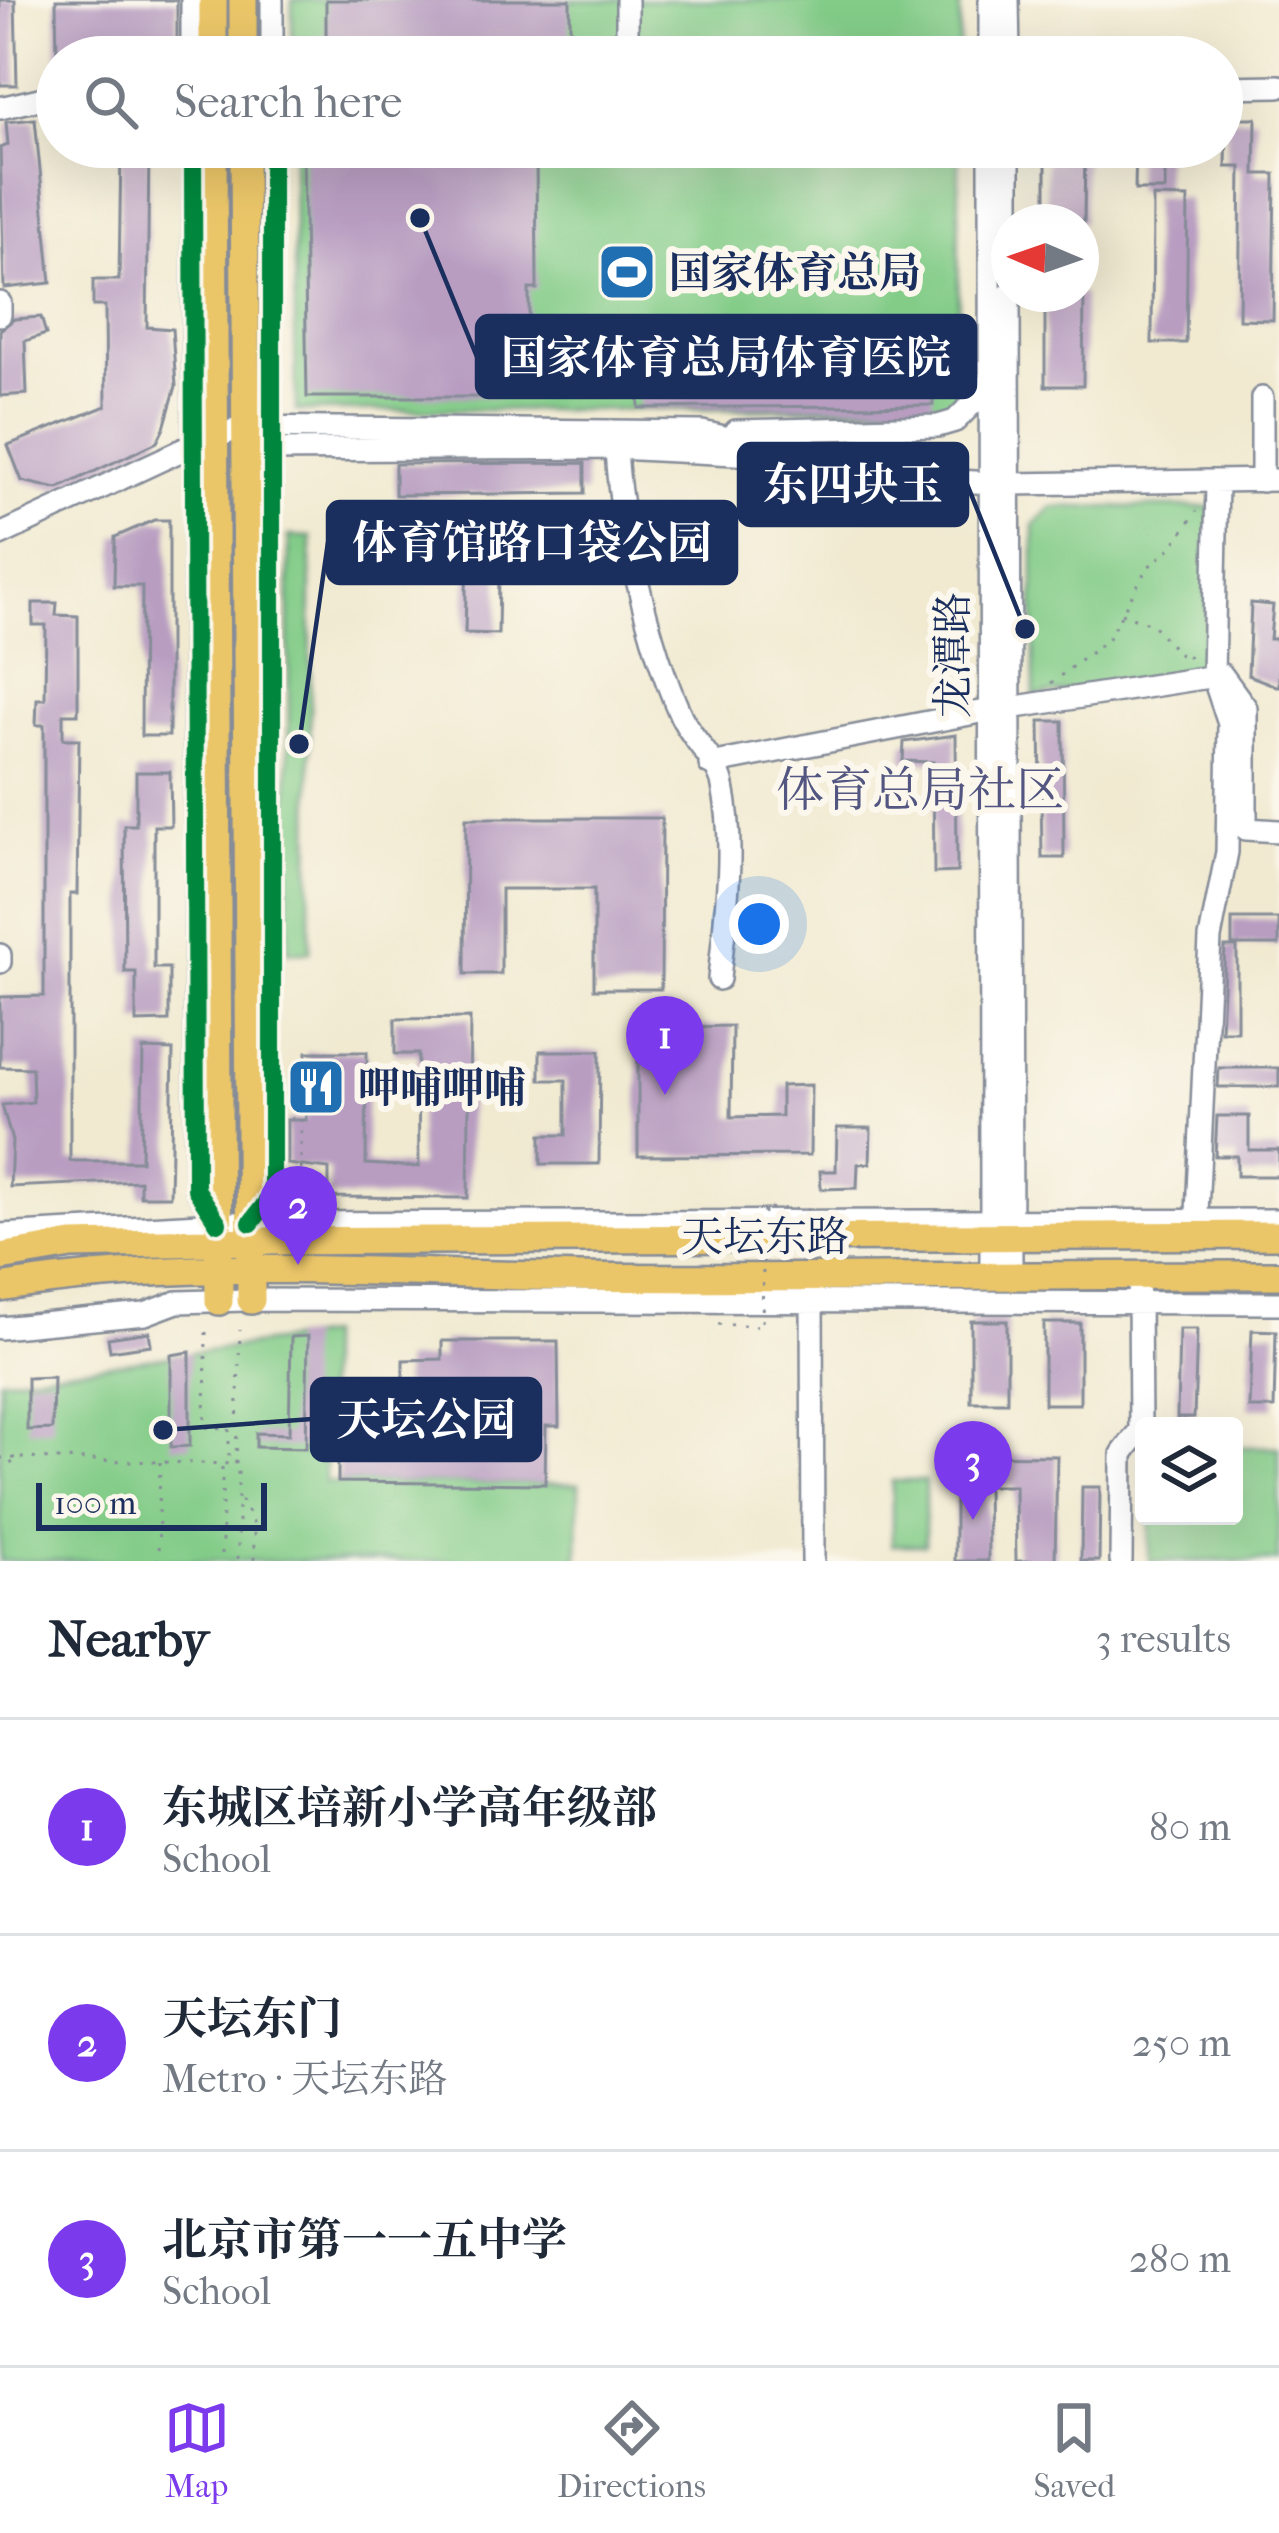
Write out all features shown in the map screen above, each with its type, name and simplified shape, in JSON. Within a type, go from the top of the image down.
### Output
[{"type":"main road","points":[[213,0],[213,36]]},
{"type":"main road","points":[[243,0],[243,36]]},
{"type":"main road","points":[[212,168],[205,440],[218,1287]]},
{"type":"main road","points":[[244,168],[250,1286]]},
{"type":"main road","name":"天坛东路","points":[[0,1257],[72,1245],[251,1232],[1196,1228],[1279,1235]]},
{"type":"main road","name":"天坛东路","points":[[0,1288],[74,1276],[218,1287],[812,1290],[1001,1277],[1139,1288],[1279,1275]]},
{"type":"street","points":[[192,0],[192,36]]},
{"type":"street","points":[[272,0],[272,36]]},
{"type":"street","points":[[627,0],[628,36]]},
{"type":"street","points":[[989,0],[990,36]]},
{"type":"street","points":[[1008,0],[1009,36]]},
{"type":"street","points":[[1243,87],[1279,86]]},
{"type":"street","points":[[0,108],[36,100]]},
{"type":"street","points":[[194,168],[205,440]]},
{"type":"street","points":[[251,1232],[272,1195],[272,168]]},
{"type":"street","name":"龙潭路","points":[[990,168],[990,386],[1000,484]]},
{"type":"street","points":[[1009,168],[1009,204]]},
{"type":"street","points":[[0,303],[0,315]]},
{"type":"street","name":"龙潭路","points":[[1001,1277],[1000,484],[1009,312]]},
{"type":"street","points":[[244,438],[273,451],[938,426],[955,421],[990,386]]},
{"type":"street","points":[[702,432],[904,478],[1000,484],[1270,480],[1262,398]]},
{"type":"street","points":[[1,529],[205,440],[244,438],[273,426],[616,440],[833,463]]},
{"type":"street","points":[[616,440],[659,660],[682,718],[723,781],[729,877],[719,980]]},
{"type":"street","points":[[1217,483],[1213,668],[1229,724],[1227,852],[1210,938],[1196,1228],[1279,1220]]},
{"type":"street","points":[[710,764],[1213,668],[1246,708],[1246,829],[1279,831]]},
{"type":"street","name":"天坛东路","points":[[0,1235],[218,1233]]},
{"type":"street","name":"天坛东路","points":[[0,1328],[218,1287]]},
{"type":"street","points":[[1121,1561],[1122,1454],[1140,1430],[1139,1288]]},
{"type":"street","points":[[813,1561],[812,1290],[1139,1288],[1279,1303]]},
{"type":"path","points":[[1040,704],[1042,689],[1108,640],[1119,612],[1147,568],[1171,548],[1203,504]]},
{"type":"path","points":[[1119,612],[1153,625],[1183,659],[1193,653],[1213,668]]},
{"type":"path","points":[[292,1120],[292,1112],[302,1112],[301,1178],[292,1212]]},
{"type":"path","points":[[718,1324],[762,1326],[764,1208],[818,1210]]},
{"type":"path","points":[[238,1561],[234,1465],[239,1453],[240,1330]]},
{"type":"path","points":[[206,1332],[205,1427],[229,1428],[229,1459],[234,1465]]},
{"type":"path","points":[[0,1470],[20,1458]]},
{"type":"path","points":[[0,1459],[234,1465]]},
{"type":"path","points":[[158,1561],[160,1460]]},
{"type":"path","points":[[222,1464],[222,1561]]},
{"type":"path","points":[[238,1495],[254,1525],[254,1561]]},
{"type":"green space","points":[[292,0],[960,0],[959,36],[292,36]]},
{"type":"green space","name":"国家体育总局","points":[[293,168],[959,168],[958,397],[939,408],[296,411]]},
{"type":"green space","points":[[1052,507],[1212,507],[1203,671],[1034,696],[1034,525]]},
{"type":"green space","points":[[289,536],[311,537],[310,952],[288,952]]},
{"type":"green space","points":[[326,1335],[325,1482],[579,1484],[578,1561],[0,1561],[0,1379]]},
{"type":"green space","points":[[1243,1447],[1279,1447],[1279,1561],[1149,1561],[1150,1525],[1243,1525]]},
{"type":"green space","points":[[892,1481],[925,1481],[925,1545],[892,1545]]},
{"type":"building","points":[[0,0],[15,0],[17,85],[0,85]]},
{"type":"building","points":[[56,0],[177,0],[177,36],[57,36]]},
{"type":"building","points":[[326,0],[570,0],[570,36],[326,36]]},
{"type":"building","points":[[1243,118],[1256,118],[1255,174],[1275,174],[1273,320],[1239,319]]},
{"type":"building","points":[[35,119],[36,168],[40,168],[51,283],[4,288],[0,148],[8,145],[6,122]]},
{"type":"building","points":[[121,168],[149,168],[147,327],[172,329],[176,386],[164,428],[157,442],[57,489],[22,481],[8,445],[106,406],[105,306],[93,306],[93,280],[119,280]]},
{"type":"building","points":[[303,168],[536,168],[537,289],[529,289],[529,397],[307,397]]},
{"type":"building","points":[[1046,168],[1085,168],[1084,204],[1046,204]]},
{"type":"building","points":[[1136,168],[1165,168],[1165,190],[1135,190]]},
{"type":"building","points":[[1153,197],[1188,198],[1186,343],[1152,343]]},
{"type":"building","points":[[1045,312],[1084,312],[1083,386],[1045,386]]},
{"type":"building","points":[[41,317],[46,334],[25,341],[27,394],[0,396],[0,330],[14,319]]},
{"type":"building","points":[[933,372],[933,405],[639,408],[638,375]]},
{"type":"building","points":[[585,463],[585,493],[395,495],[395,464]]},
{"type":"building","points":[[468,517],[500,517],[498,634],[465,633]]},
{"type":"building","points":[[154,520],[169,520],[169,736],[141,736],[142,586],[114,586],[115,537]]},
{"type":"building","points":[[33,603],[57,603],[56,615],[78,616],[78,714],[63,714],[63,739],[79,739],[77,894],[70,894],[70,1161],[141,1161],[143,1049],[173,1050],[170,1196],[140,1196],[140,1181],[10,1187],[12,1141],[2,1105],[33,1102],[32,1068],[0,1067],[0,997],[44,996],[44,725],[36,725],[37,699],[45,699],[46,625],[33,625]]},
{"type":"building","points":[[1251,603],[1273,605],[1270,639],[1279,639],[1279,687],[1248,675]]},
{"type":"building","points":[[1040,721],[1063,721],[1064,858],[1042,858]]},
{"type":"building","points":[[956,735],[957,872],[934,873],[933,762],[903,761],[904,742]]},
{"type":"building","points":[[136,772],[170,772],[171,826],[154,826],[154,968],[169,968],[169,1021],[136,1022],[136,972],[125,972],[124,825],[136,825]]},
{"type":"building","points":[[466,818],[662,818],[661,989],[594,989],[594,889],[501,889],[501,974],[465,974]]},
{"type":"building","points":[[1232,919],[1279,919],[1279,945],[1232,945]]},
{"type":"building","points":[[1225,947],[1237,947],[1237,1031],[1221,1031]]},
{"type":"building","points":[[470,1018],[468,1198],[329,1197],[329,1169],[287,1164],[287,1120],[306,1120],[307,1052],[367,1052],[366,1164],[419,1167],[418,1054],[395,1054],[395,1019]]},
{"type":"building","points":[[732,1026],[731,1117],[781,1116],[781,1086],[811,1085],[810,1155],[638,1156],[638,1028]]},
{"type":"building","points":[[540,1051],[600,1051],[599,1164],[541,1164],[541,1135],[566,1135],[566,1080],[540,1080]]},
{"type":"building","points":[[1219,1068],[1279,1068],[1279,1087],[1218,1087]]},
{"type":"building","points":[[1217,1116],[1249,1116],[1249,1150],[1279,1150],[1279,1176],[1237,1176],[1237,1156],[1215,1156]]},
{"type":"building","points":[[837,1128],[871,1128],[870,1163],[858,1164],[857,1188],[821,1189],[820,1171],[836,1171]]},
{"type":"building","points":[[971,1321],[1007,1321],[1007,1402],[971,1402]]},
{"type":"building","points":[[1044,1323],[1080,1323],[1080,1404],[1044,1404]]},
{"type":"building","points":[[1179,1329],[1197,1329],[1194,1417],[1177,1417]]},
{"type":"building","points":[[1252,1330],[1276,1331],[1274,1408],[1249,1408]]},
{"type":"building","points":[[149,1332],[151,1345],[110,1351],[108,1338]]},
{"type":"building","points":[[308,1336],[306,1448],[256,1447],[256,1433],[289,1434],[291,1337]]},
{"type":"building","points":[[442,1341],[558,1341],[559,1426],[546,1426],[545,1484],[338,1482],[338,1444],[403,1445],[403,1360],[442,1359]]},
{"type":"building","points":[[190,1352],[190,1446],[171,1447],[171,1355]]},
{"type":"building","points":[[53,1377],[52,1429],[27,1430],[27,1378]]},
{"type":"building","points":[[955,1455],[1057,1456],[1055,1561],[1016,1561],[1015,1486],[987,1486],[988,1561],[955,1561]]},
{"type":"building","points":[[1082,1487],[1100,1487],[1099,1561],[1081,1561]]},
{"type":"cycle path","points":[[193,168],[196,1189],[218,1223]]},
{"type":"cycle path","points":[[251,1223],[272,1195],[272,168]]},
{"type":"place","name":"国家体育总局体育医院","points":[[420,218]]},
{"type":"place","name":"国家体育总局","points":[[627,272]]},
{"type":"place","name":"东四块玉","points":[[1025,629]]},
{"type":"place","name":"体育馆路口袋公园","points":[[299,744]]},
{"type":"place","name":"呷哺呷哺","points":[[316,1087]]},
{"type":"place","name":"东城区培新小学高年级部","points":[[665,1095]]},
{"type":"place","name":"天坛东门","points":[[298,1265]]},
{"type":"place","name":"天坛公园","points":[[163,1430]]},
{"type":"place","name":"北京市第一一五中学","points":[[973,1520]]},
{"type":"district","name":"体育总局社区","points":[[920,789]]}]
